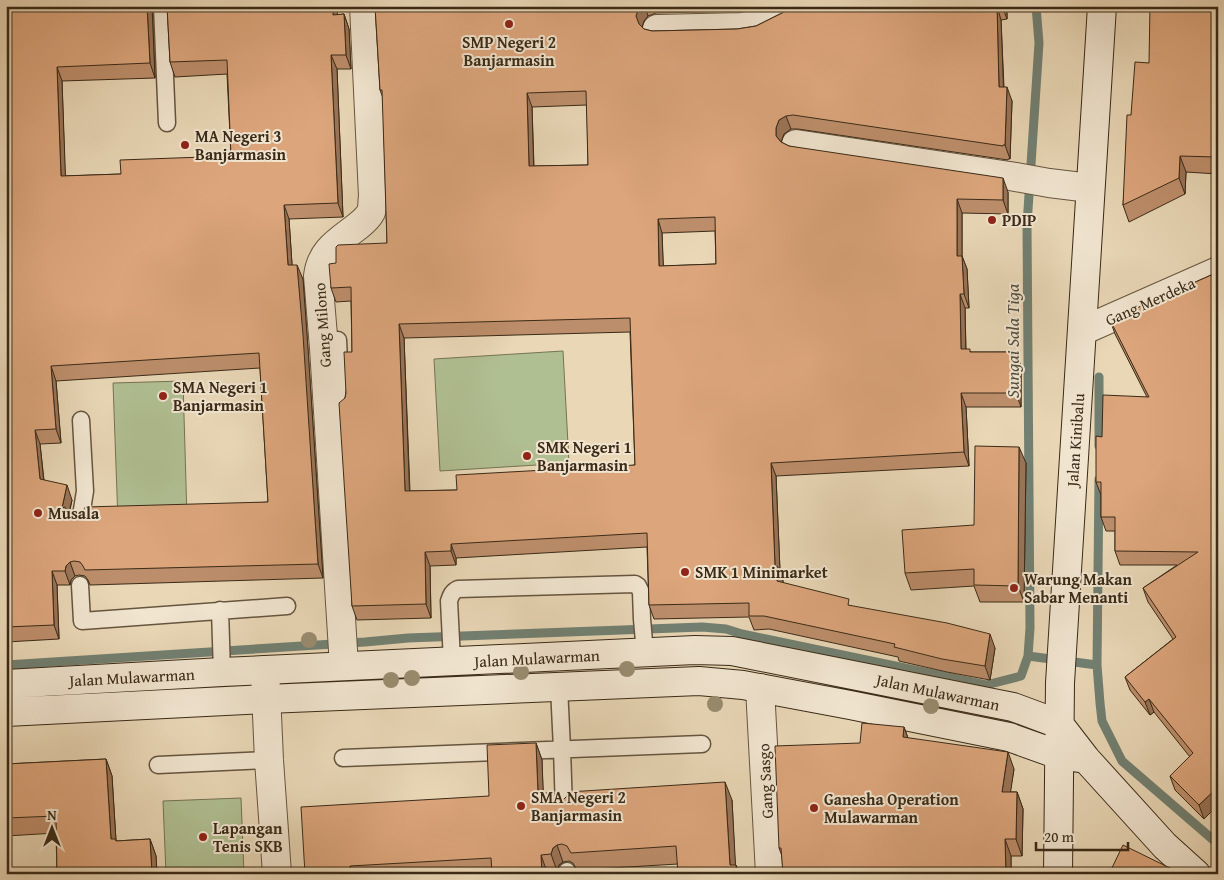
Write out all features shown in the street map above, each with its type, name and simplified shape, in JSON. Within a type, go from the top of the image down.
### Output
[{"type":"street","points":[[11,10],[98,6]]},
{"type":"street","name":"Gang Milono","points":[[344,666],[318,276],[319,268],[328,250],[368,217],[372,208],[364,6]]},
{"type":"street","points":[[657,29],[752,26],[794,6]]},
{"type":"street","name":"Jalan Kinibalu","points":[[1058,874],[1060,675],[1102,6]]},
{"type":"street","points":[[796,144],[1090,188]]},
{"type":"street","name":"Gang Merdeka","points":[[1082,331],[1218,271]]},
{"type":"street","name":"Jalan Mulawarman","points":[[6,684],[344,666],[451,653],[644,645],[732,651],[762,656],[1013,707],[1059,724]]},
{"type":"street","points":[[699,650],[699,681]]},
{"type":"street","points":[[265,670],[277,874]]},
{"type":"street","name":"Jalan Mulawarman","points":[[6,712],[699,681],[760,688],[1009,737],[1059,755],[1086,759]]},
{"type":"street","name":"Gang Sasgo","points":[[760,688],[770,874]]},
{"type":"street","points":[[1059,724],[1086,759],[1165,846],[1196,874]]},
{"type":"lane","points":[[162,6],[167,123]]},
{"type":"lane","points":[[323,340],[338,340],[344,481]]},
{"type":"lane","points":[[80,522],[85,491],[81,420]]},
{"type":"lane","points":[[451,653],[449,601],[450,596],[458,589],[635,584],[641,592],[644,645]]},
{"type":"lane","points":[[80,585],[82,620],[287,606]]},
{"type":"lane","points":[[220,610],[222,672]]},
{"type":"lane","points":[[559,687],[564,809]]},
{"type":"lane","points":[[343,758],[702,744]]},
{"type":"lane","points":[[158,766],[269,760]]},
{"type":"green space","points":[[563,351],[569,463],[440,471],[434,359]]},
{"type":"green space","points":[[183,381],[187,518],[118,521],[113,383]]},
{"type":"green space","name":"Lapangan Tenis SKB","points":[[241,798],[244,874],[166,874],[163,801]]},
{"type":"building","points":[[147,6],[150,63],[57,67],[61,176],[121,174],[120,160],[231,156],[227,60],[170,62],[167,6],[333,6],[333,15],[344,14],[346,55],[331,55],[338,203],[284,205],[288,265],[297,265],[318,564],[85,570],[80,562],[74,561],[66,566],[65,571],[52,571],[54,625],[6,627],[6,78],[11,78],[9,11]],"holes":[[[259,353],[268,502],[85,507],[82,514],[78,517],[74,518],[68,515],[65,507],[62,508],[67,485],[40,479],[35,430],[56,429],[51,366]]]},
{"type":"building","points":[[375,6],[640,6],[636,16],[639,24],[644,29],[652,31],[737,29],[756,26],[796,6],[997,6],[999,87],[1007,87],[1005,145],[793,115],[779,120],[776,128],[776,136],[781,142],[789,146],[1003,178],[1003,200],[957,199],[957,256],[962,256],[964,294],[960,294],[961,349],[970,349],[970,352],[1016,352],[1016,393],[961,393],[964,452],[771,463],[775,566],[778,567],[777,581],[849,599],[848,605],[947,623],[990,634],[985,666],[942,659],[894,647],[895,644],[764,616],[749,616],[749,603],[649,605],[647,533],[451,544],[451,551],[425,552],[426,604],[352,606],[339,403],[345,398],[346,393],[344,352],[352,352],[351,287],[331,288],[329,264],[336,263],[336,247],[338,245],[387,243],[382,90],[380,90]],"holes":[[[586,91],[588,165],[529,166],[527,93]],[[715,217],[716,264],[659,266],[658,219]],[[630,318],[635,465],[456,475],[457,490],[405,491],[399,324]]]},
{"type":"building","points":[[1150,6],[1218,6],[1218,114],[1215,157],[1180,156],[1179,178],[1123,205],[1127,115],[1131,115],[1135,62],[1149,63]]},
{"type":"building","points":[[1218,272],[1218,787],[1199,805],[1170,776],[1193,753],[1149,699],[1145,702],[1125,677],[1176,637],[1143,588],[1198,552],[1115,551],[1115,517],[1101,517],[1101,482],[1096,482],[1096,436],[1102,437],[1103,395],[1149,397],[1110,320]]},
{"type":"building","points":[[975,446],[1019,447],[1018,586],[974,585],[974,569],[905,573],[902,530],[974,525]]},
{"type":"building","points":[[862,723],[904,727],[903,737],[1008,752],[1002,792],[1017,792],[1016,839],[1005,839],[1006,874],[783,874],[781,848],[779,848],[775,746],[860,743]]},
{"type":"building","points":[[536,743],[538,793],[548,793],[553,800],[558,802],[567,796],[568,792],[725,782],[730,865],[736,865],[737,874],[678,874],[676,846],[571,853],[567,846],[562,844],[553,848],[551,854],[541,855],[542,874],[492,874],[491,858],[350,866],[350,874],[305,874],[301,807],[489,796],[487,745]]},
{"type":"building","points":[[106,759],[111,839],[116,841],[150,839],[152,874],[57,874],[56,816],[6,818],[6,764]]},
{"type":"building","points":[[1123,845],[1176,871],[1175,874],[1109,874]]},
{"type":"waterway","name":"Sungai Sala Tiga","points":[[6,665],[408,638],[702,627],[726,629],[742,634],[986,685],[1021,676],[1028,656],[1030,628],[1027,225],[1039,43],[1036,6]]},
{"type":"waterway","points":[[1099,377],[1099,446]]},
{"type":"waterway","points":[[1099,479],[1097,665],[1102,721],[1122,761],[1218,844]]},
{"type":"waterway","points":[[1028,656],[1097,665]]},
{"type":"place","name":"SMP Negeri 2 Banjarmasin","points":[[509,24]]},
{"type":"place","name":"MA Negeri 3 Banjarmasin","points":[[185,145]]},
{"type":"place","name":"PDIP","points":[[992,220]]},
{"type":"place","name":"SMA Negeri 1 Banjarmasin","points":[[163,396]]},
{"type":"place","name":"SMK Negeri 1 Banjarmasin","points":[[527,456]]},
{"type":"place","name":"Musala","points":[[38,513]]},
{"type":"place","name":"SMK 1 Minimarket","points":[[685,572]]},
{"type":"place","name":"Warung Makan Sabar Menanti","points":[[1014,588]]},
{"type":"place","name":"SMA Negeri 2 Banjarmasin","points":[[521,806]]},
{"type":"place","name":"Ganesha Operation Mulawarman","points":[[814,808]]},
{"type":"place","name":"Lapangan Tenis SKB","points":[[203,837]]}]
